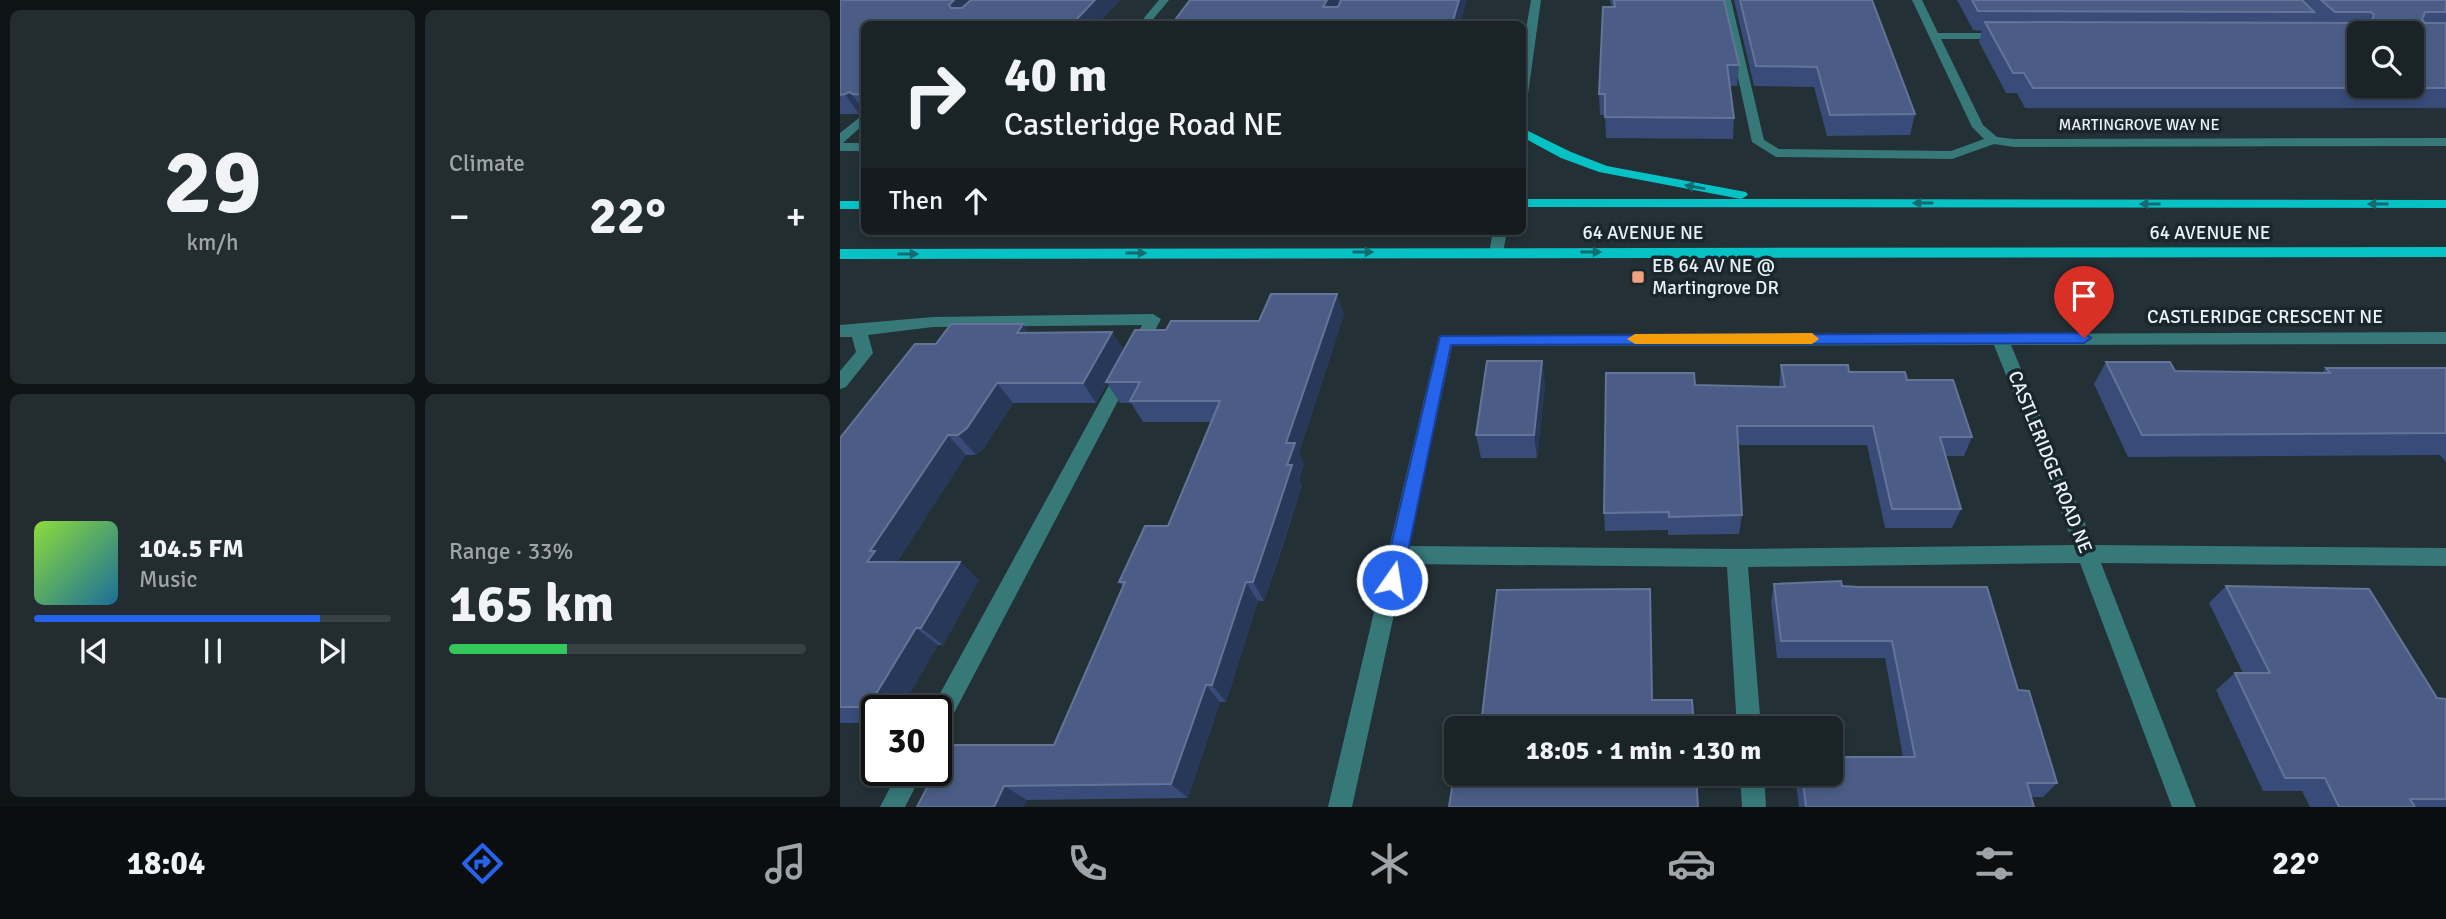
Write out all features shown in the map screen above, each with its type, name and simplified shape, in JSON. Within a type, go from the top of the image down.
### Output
[{"type":"main road","points":[[1526,134],[1566,155],[1604,169],[1786,203]]},
{"type":"main road","name":"64 AVENUE NE","points":[[1526,203],[2446,204]]},
{"type":"main road","points":[[840,205],[861,205]]},
{"type":"main road","name":"64 AVENUE NE","points":[[840,254],[2446,251]]},
{"type":"street","points":[[1146,21],[1164,0]]},
{"type":"street","points":[[1526,67],[1536,0]]},
{"type":"street","points":[[1726,0],[1758,142],[1776,153],[1952,155],[1993,140],[1978,127],[1917,0]]},
{"type":"street","points":[[1933,36],[2016,36]]},
{"type":"street","points":[[840,140],[861,121]]},
{"type":"street","name":"MARTINGROVE WAY NE","points":[[1993,140],[2014,143],[2446,142]]},
{"type":"street","points":[[840,147],[861,147]]},
{"type":"street","points":[[1496,253],[1499,235]]},
{"type":"street","points":[[840,383],[865,353],[849,331],[933,322],[1153,319],[952,695]]},
{"type":"street","points":[[1340,807],[1445,340],[2000,338]]},
{"type":"street","name":"CASTLERIDGE CRESCENT NE","points":[[2000,338],[2446,338]]},
{"type":"street","name":"CASTLERIDGE ROAD NE","points":[[2000,338],[2087,554],[2184,807]]},
{"type":"street","points":[[1398,555],[1737,558],[2087,554],[2446,557]]},
{"type":"street","points":[[1737,558],[1748,716]]},
{"type":"street","points":[[892,807],[903,786]]},
{"type":"street","points":[[1753,786],[1754,807]]},
{"type":"building","points":[[840,0],[954,0],[949,5],[951,8],[962,8],[971,0],[1095,0],[1075,21],[861,21],[861,95],[850,92],[840,95]]},
{"type":"building","points":[[1190,0],[1327,0],[1323,7],[1338,7],[1341,0],[1459,0],[1453,21],[1174,21]]},
{"type":"building","points":[[1614,0],[1724,0],[1739,65],[1727,65],[1734,118],[1605,117],[1605,94],[1599,94],[1603,7],[1615,7]]},
{"type":"building","points":[[1740,0],[1872,0],[1915,114],[1830,115],[1817,67],[1756,66]]},
{"type":"building","points":[[1972,0],[2302,0],[2314,12],[1978,11]]},
{"type":"building","points":[[2321,0],[2446,0],[2446,12],[2425,12],[2423,21],[2372,21],[2374,15],[2371,12],[2335,12]]},
{"type":"building","points":[[1985,22],[2347,23],[2347,88],[2033,88],[2024,73],[2013,73]]},
{"type":"building","points":[[2424,22],[2446,23],[2446,88],[2424,88]]},
{"type":"building","points":[[1271,294],[1337,294],[1286,443],[1295,443],[1287,465],[1292,465],[1272,526],[1253,582],[1246,582],[1212,685],[1206,685],[1171,784],[1004,786],[994,807],[917,807],[928,786],[952,786],[952,745],[1054,745],[1125,582],[1119,582],[1145,526],[1168,526],[1220,401],[1130,401],[1140,382],[1106,382],[1135,330],[1166,330],[1171,321],[1259,321]]},
{"type":"building","points":[[951,324],[1023,324],[1017,333],[1112,332],[1083,383],[997,383],[967,428],[958,435],[948,435],[870,551],[875,551],[867,562],[960,562],[921,628],[916,628],[875,695],[861,695],[861,707],[840,707],[840,438],[915,344],[936,344]]},
{"type":"building","points":[[1487,361],[1542,361],[1534,435],[1476,435]]},
{"type":"building","points":[[2106,362],[2170,362],[2175,371],[2330,373],[2326,368],[2446,368],[2446,433],[2142,435]]},
{"type":"building","points":[[1781,365],[1848,365],[1849,372],[1905,372],[1907,380],[1953,380],[1972,437],[1940,437],[1961,509],[1892,509],[1873,426],[1737,426],[1742,515],[1669,517],[1669,512],[1604,513],[1606,373],[1694,373],[1695,385],[1785,387]]},
{"type":"building","points":[[1841,581],[1842,586],[1859,587],[1987,587],[2018,690],[2029,691],[2057,783],[2027,783],[2034,807],[1806,807],[1803,786],[1843,786],[1843,757],[1915,757],[1892,641],[1781,641],[1774,584]]},
{"type":"building","points":[[2226,586],[2369,589],[2437,698],[2446,699],[2446,799],[2410,799],[2415,807],[2339,807],[2325,778],[2285,778],[2235,673],[2270,673]]},
{"type":"building","points":[[1650,589],[1652,700],[1692,700],[1693,716],[1482,716],[1497,590]]},
{"type":"building","points":[[1452,786],[1697,786],[1698,807],[1449,807]]},
{"type":"slow traffic","points":[[1635,339],[1812,339]]},
{"type":"place","name":"EB 64 AV NE @ Martingrove DR","points":[[1638,277]]},
{"type":"route","points":[[1392,580],[1445,340],[2084,338]]}]
